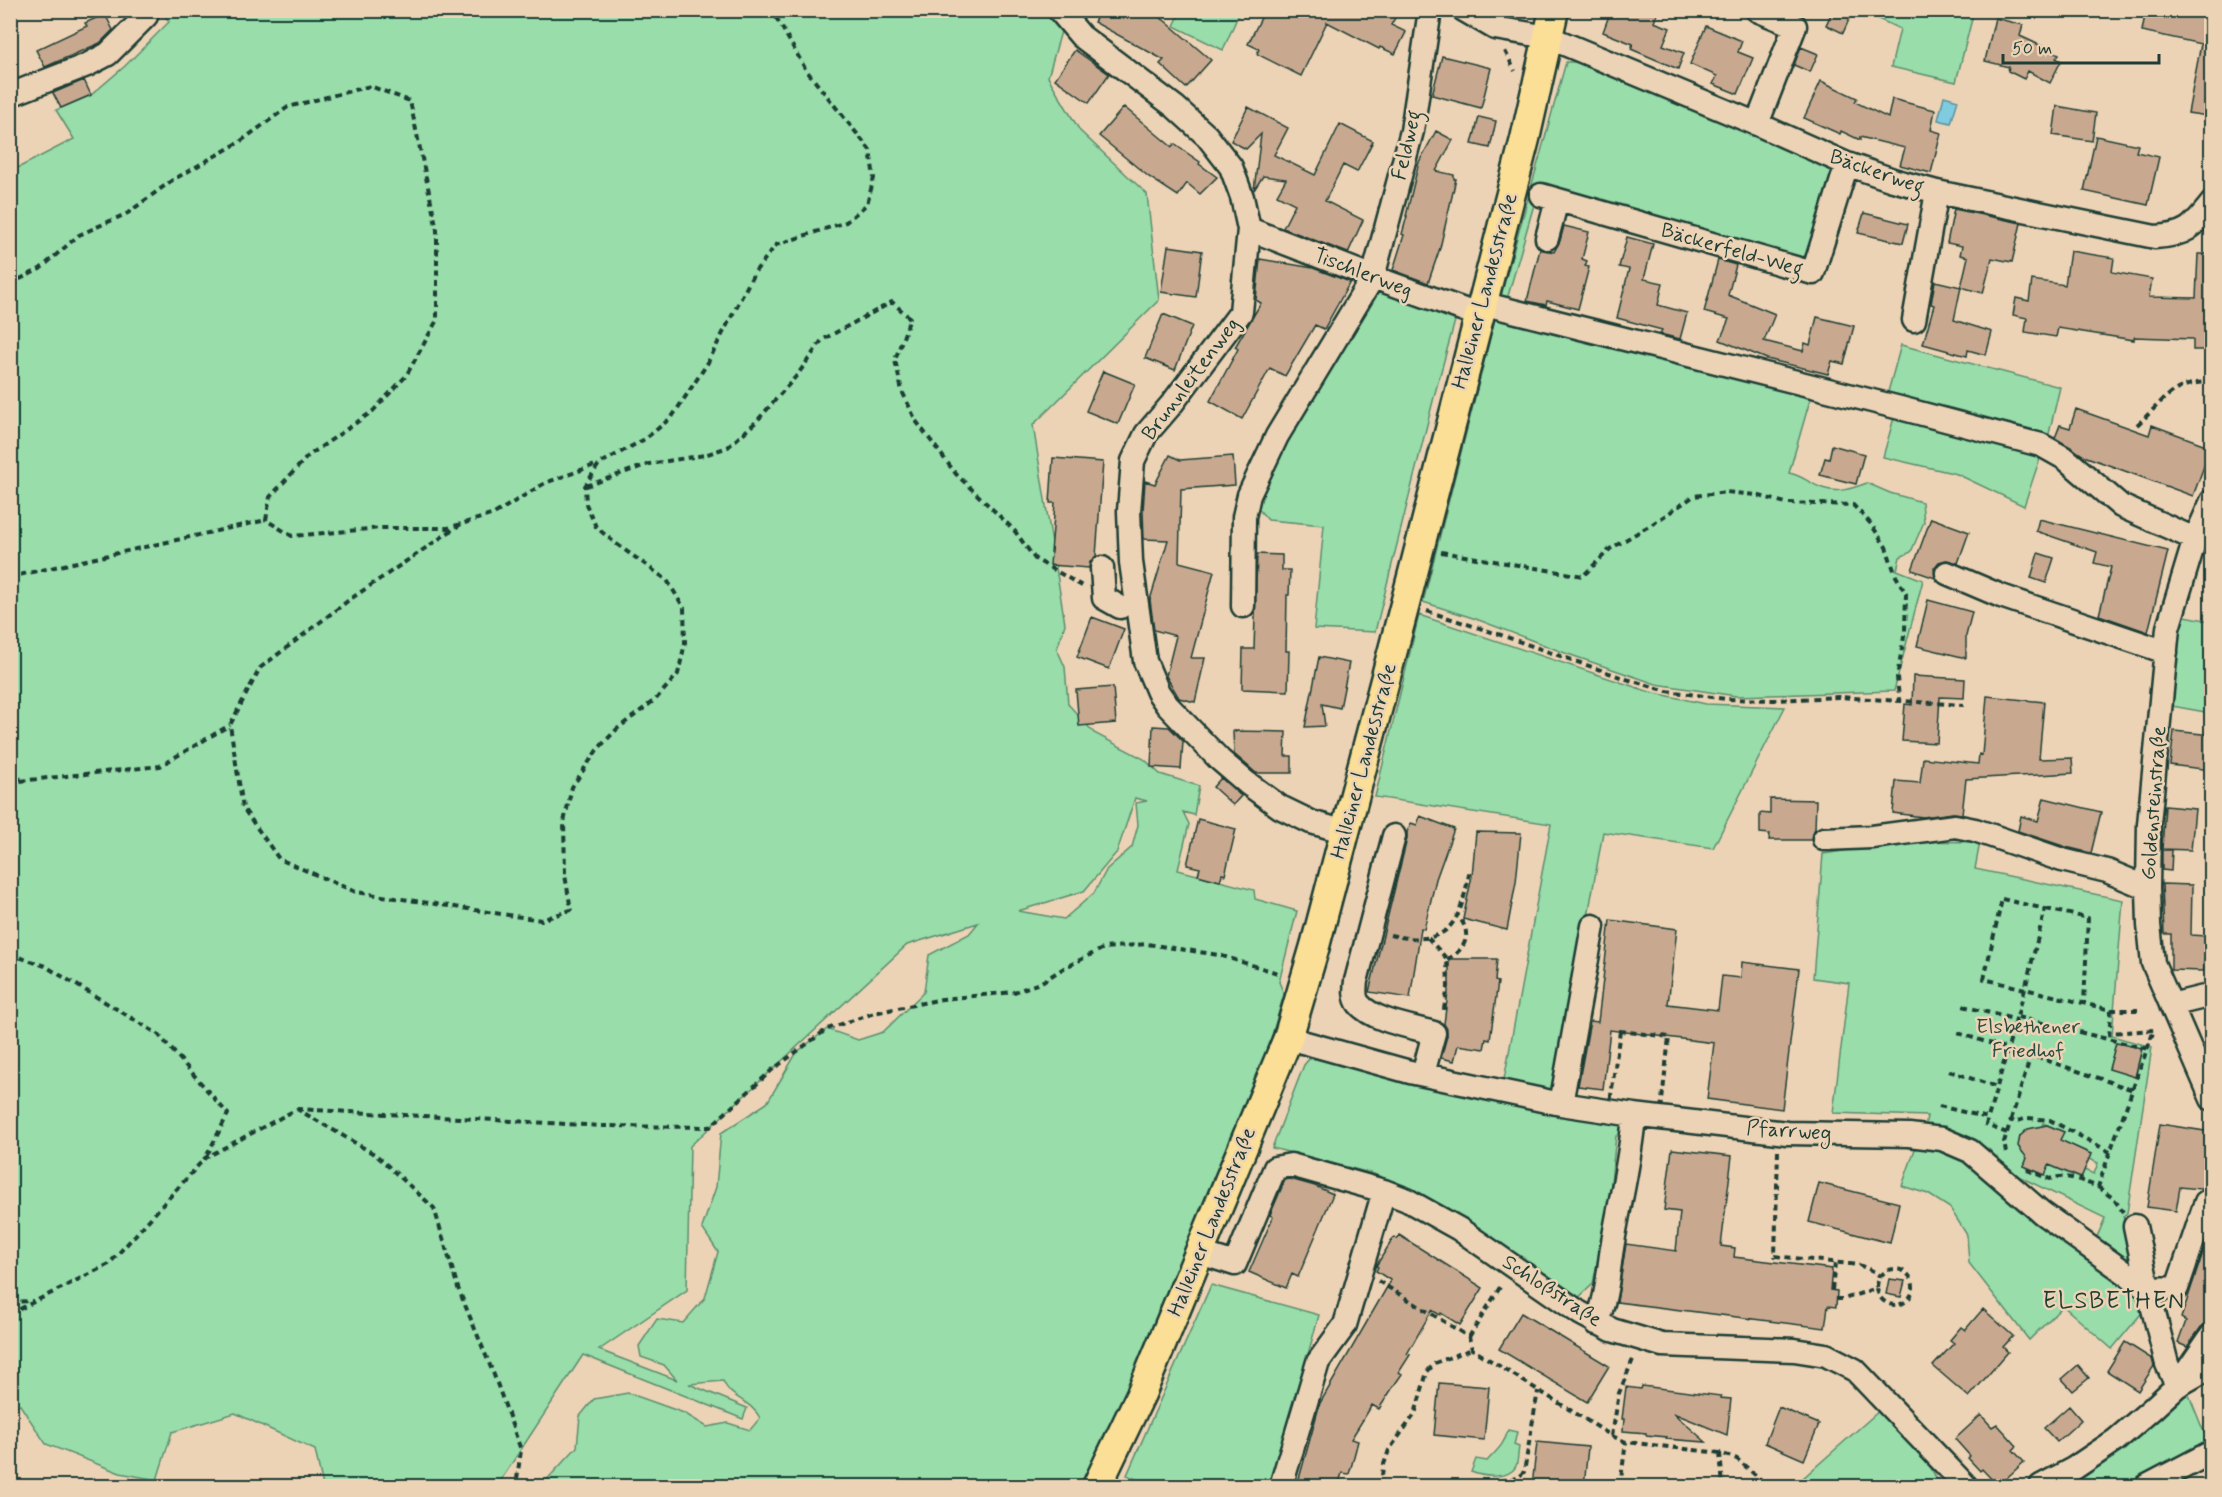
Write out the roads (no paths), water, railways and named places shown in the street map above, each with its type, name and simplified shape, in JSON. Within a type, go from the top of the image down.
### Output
[{"type":"main road","name":"Halleiner Landesstraße","points":[[1097,1486],[1141,1394],[1288,1038],[1346,832],[1525,139],[1551,24]]},
{"type":"street","name":"Brunnleitenweg","points":[[1059,10],[1081,36],[1175,107],[1207,136],[1231,167],[1242,196],[1249,229],[1241,312],[1171,405],[1146,434],[1132,461],[1129,511],[1131,562],[1145,661],[1158,692],[1167,705],[1220,760],[1247,783],[1280,807],[1311,822],[1346,832]]},
{"type":"street","name":"Feldweg","points":[[1243,606],[1244,517],[1249,495],[1278,436],[1373,277],[1412,131],[1430,10]]},
{"type":"street","name":"Bäckerweg","points":[[1464,10],[1495,28],[1551,24],[1757,124],[1847,164],[1936,192],[2155,237],[2175,236],[2191,228],[2211,203]]},
{"type":"street","points":[[1757,10],[1795,26],[1757,124]]},
{"type":"street","points":[[10,95],[108,54],[146,16]]},
{"type":"street","name":"Bäckerfeld-Weg","points":[[1547,238],[1549,198],[1813,273],[1847,164]]},
{"type":"street","points":[[1914,320],[1936,192]]},
{"type":"street","name":"Tischlerweg","points":[[1249,229],[1373,277],[1480,309],[1900,408],[2041,445],[2066,459],[2121,506],[2195,539]]},
{"type":"street","name":"Goldensteinstraße","points":[[2211,501],[2195,539],[2168,628],[2149,824],[2148,888],[2148,925],[2153,963],[2211,1099]]},
{"type":"street","points":[[1102,568],[1112,603]]},
{"type":"street","points":[[1947,573],[2001,596],[2166,652]]},
{"type":"street","points":[[1824,839],[1872,837],[1954,826],[1975,830],[2062,860],[2107,871],[2148,888]]},
{"type":"street","points":[[1394,836],[1356,981],[1355,993],[1358,1003],[1377,1017],[1434,1033],[1423,1074]]},
{"type":"street","points":[[1561,1104],[1593,926]]},
{"type":"street","points":[[2171,1005],[2211,995]]},
{"type":"street","name":"Pfarrweg","points":[[1288,1038],[1423,1074],[1561,1104],[1778,1132],[1942,1139],[2010,1173],[2042,1214],[2148,1289]]},
{"type":"street","points":[[1596,1323],[1604,1305],[1613,1242],[1633,1138],[1634,1115]]},
{"type":"street","name":"Schloßstraße","points":[[1200,1253],[1235,1264],[1275,1168],[1291,1165],[1384,1191],[1407,1200],[1459,1229],[1508,1274],[1639,1346],[1794,1350],[1826,1355],[1855,1370],[1966,1486]]},
{"type":"street","points":[[1281,1486],[1318,1362],[1345,1325],[1384,1191]]},
{"type":"street","points":[[2148,1289],[2177,1288],[2206,1202]]},
{"type":"street","points":[[2130,1220],[2167,1364],[2177,1386]]},
{"type":"street","points":[[2177,1386],[2211,1335]]},
{"type":"street","points":[[2041,1486],[2073,1469],[2116,1440],[2177,1386],[2211,1366]]},
{"type":"street","points":[[2147,1486],[2211,1452]]},
{"type":"street","name":"Schloßstraße","points":[[1944,1464],[1950,1486]]},
{"type":"water","points":[[1944,96],[1958,100],[1951,123],[1938,120]]},
{"type":"district","name":"ELSBETHEN","points":[[2114,1301]]},
{"type":"park label","name":"Elsbethener Friedhof","points":[[2028,1039]]}]
